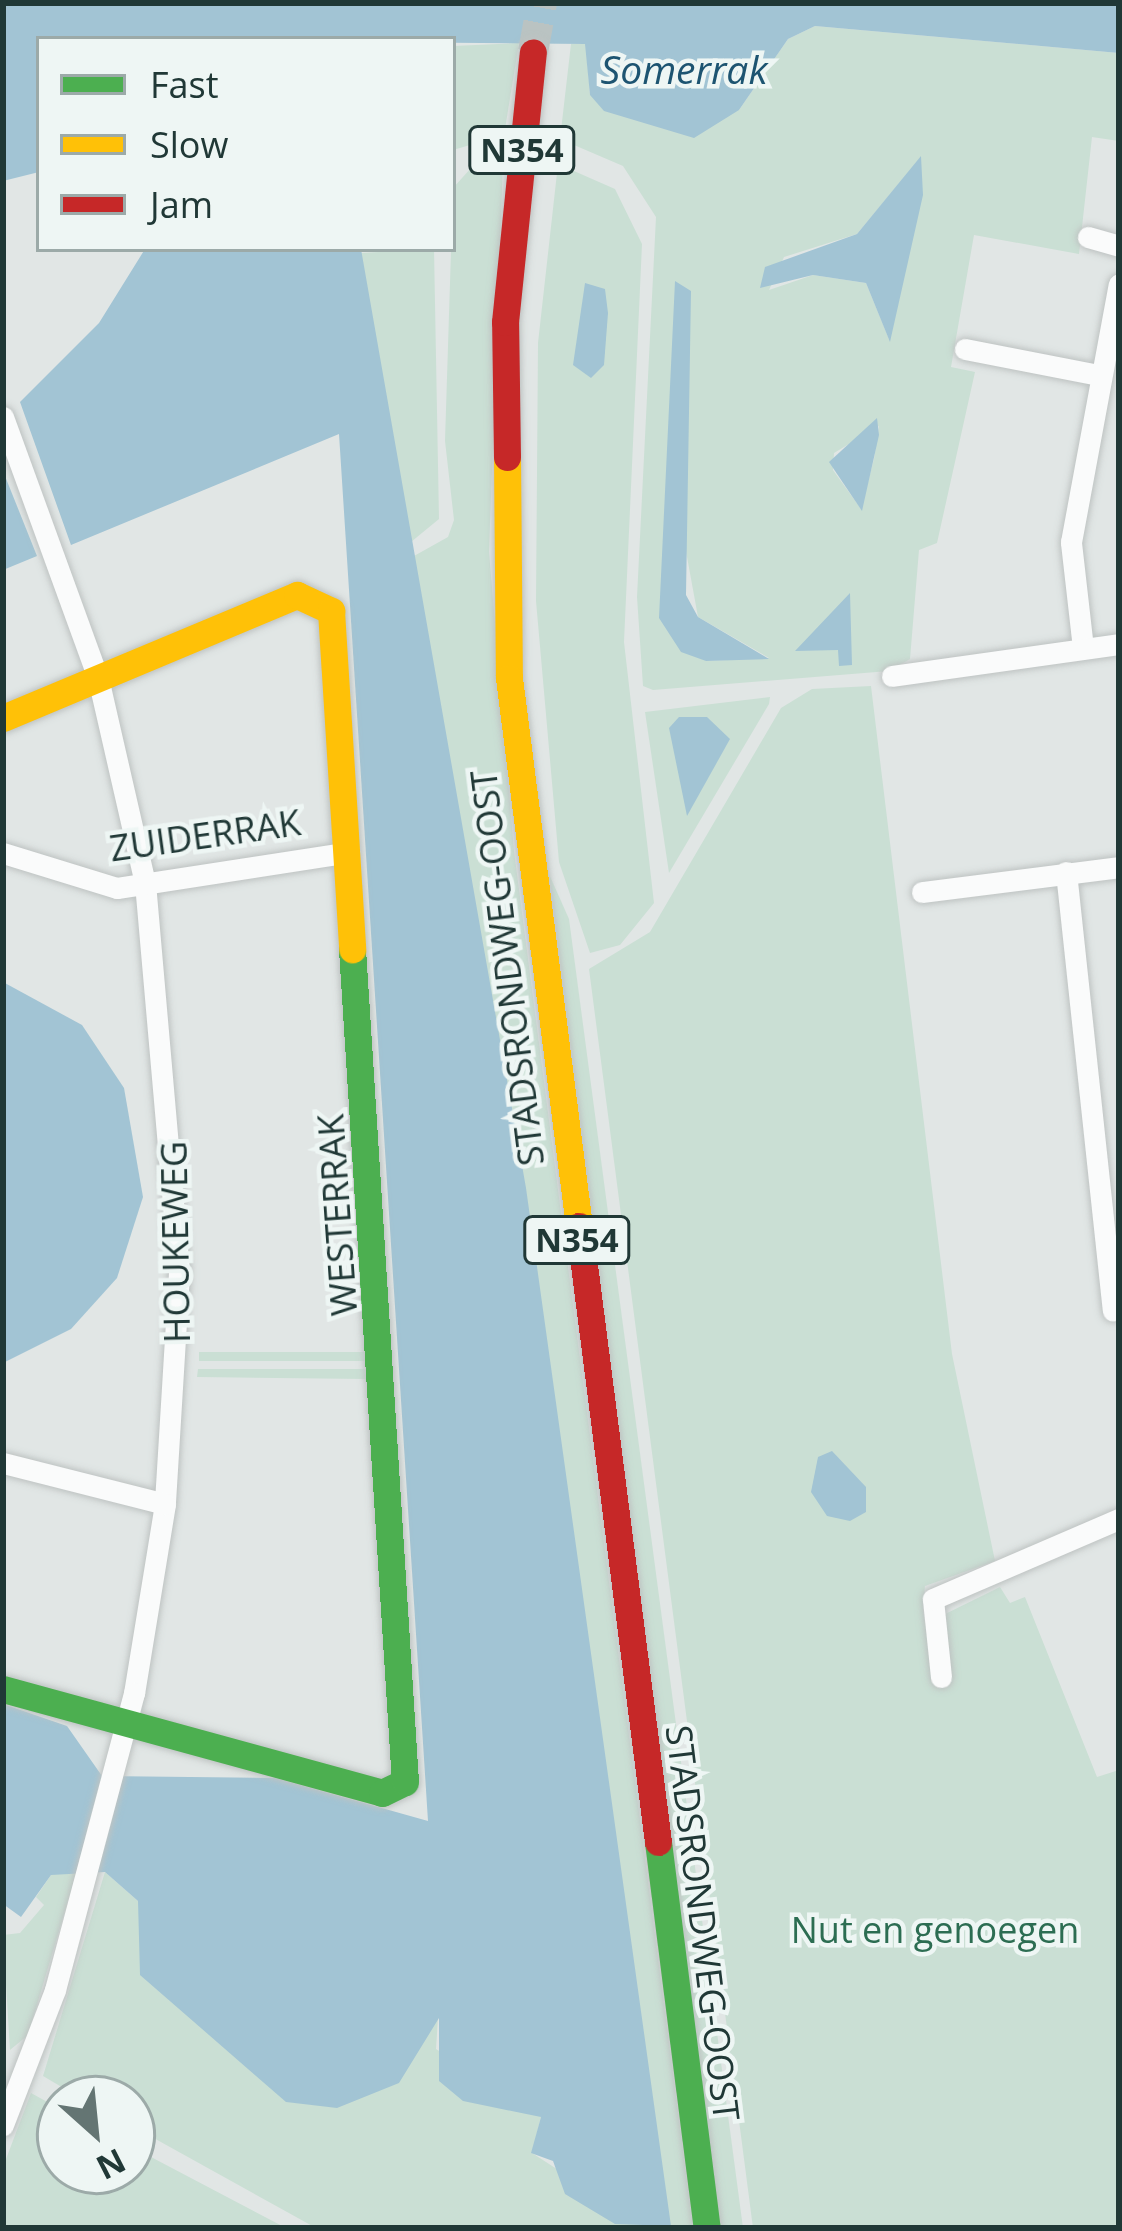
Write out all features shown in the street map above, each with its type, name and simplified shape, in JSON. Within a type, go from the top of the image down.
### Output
[{"type":"main road","name":"STADSRONDWEG-OOST","points":[[533,52],[505,322],[509,678],[707,2228]]},
{"type":"main road","name":"WESTERRAK","points":[[98,678],[297,595],[323,598],[336,631],[404,1783],[382,1793],[123,1737]]},
{"type":"main road","points":[[3,718],[98,678]]},
{"type":"main road","points":[[3,1689],[123,1737]]},
{"type":"street","points":[[1088,237],[1119,246]]},
{"type":"street","points":[[1083,648],[1071,542],[1119,284]]},
{"type":"street","points":[[965,349],[1099,375]]},
{"type":"street","name":"HOUKEWEG","points":[[3,417],[98,678],[145,883],[178,1202],[165,1504],[123,1737],[84,1888],[3,2125]]},
{"type":"street","points":[[892,676],[1119,644]]},
{"type":"street","name":"ZUIDERRAK","points":[[3,853],[97,886],[350,852]]},
{"type":"street","points":[[922,892],[1119,867]]},
{"type":"street","points":[[1066,872],[1110,1200],[1113,1310]]},
{"type":"street","points":[[3,1462],[165,1504]]},
{"type":"street","points":[[941,1677],[934,1600],[1119,1519]]},
{"type":"green space","points":[[815,26],[1119,53],[1119,141],[1092,137],[1079,254],[974,235],[951,367],[975,372],[937,543],[919,550],[910,659],[889,671],[653,690],[643,686],[637,597],[656,217],[623,166],[560,139],[571,44],[586,44],[590,95],[739,110],[788,39]],"holes":[[[921,157],[889,339],[866,283],[813,275],[769,290],[784,257],[857,234]],[[879,426],[861,509],[833,470],[834,453]],[[683,535],[698,617],[769,658],[706,661],[660,618]]]},
{"type":"green space","points":[[519,43],[504,135],[456,149],[456,46]]},
{"type":"green space","points":[[481,157],[503,161],[489,552],[514,851],[693,2228],[316,2228],[156,2139],[156,2075],[43,2075],[105,1872],[138,1901],[438,2018],[436,2049],[541,2117],[532,2153],[563,2173],[504,1067],[414,556],[448,537],[454,520],[445,441],[451,252],[456,252],[456,185]]},
{"type":"green space","points":[[558,164],[615,189],[642,244],[624,642],[654,903],[620,945],[590,953],[559,862],[536,601],[538,343]]},
{"type":"green space","points":[[434,252],[439,519],[411,542],[360,253]]},
{"type":"green space","name":"Nut en genoegen","points":[[871,686],[952,1354],[995,1561],[925,1586],[925,1624],[1000,1587],[1010,1603],[1025,1597],[1097,1777],[1119,1770],[1119,2228],[753,2228],[589,969],[650,932],[781,708],[812,689]]},
{"type":"green space","points":[[770,697],[769,704],[669,873],[645,712]]},
{"type":"green space","points":[[549,874],[569,919],[743,2228],[720,2228]]},
{"type":"green space","points":[[199,1352],[365,1352],[365,1361],[199,1361]]},
{"type":"green space","points":[[198,1369],[366,1369],[366,1379],[197,1377]]},
{"type":"green space","points":[[78,1867],[28,2035],[10,2050],[3,1935],[20,1933],[44,1905],[36,1897],[51,1875]]},
{"type":"green space","points":[[31,2093],[36,2096],[36,2195],[156,2195],[156,2160],[286,2228],[3,2228],[3,2167]]},
{"type":"water","name":"Somerrak","points":[[3,3],[1119,3],[1119,53],[815,26],[788,39],[739,110],[694,138],[604,111],[590,95],[585,44],[456,43],[456,36],[36,36],[36,173],[3,181]]},
{"type":"water","points":[[921,156],[923,195],[890,342],[866,283],[813,275],[760,288],[765,267],[857,234]]},
{"type":"water","points":[[143,252],[362,252],[526,1188],[671,2226],[615,2224],[565,2194],[553,2161],[531,2153],[541,2117],[463,2101],[439,2081],[439,2018],[399,2083],[337,2108],[286,2102],[140,1975],[138,1901],[105,1872],[51,1875],[21,1917],[3,1904],[3,1704],[67,1726],[102,1776],[275,1778],[428,1821],[339,434],[71,545],[20,402],[99,323]]},
{"type":"water","points":[[675,281],[691,291],[686,595],[698,617],[769,659],[706,661],[681,652],[659,618]]},
{"type":"water","points":[[585,283],[605,289],[608,313],[604,365],[591,378],[573,365]]},
{"type":"water","points":[[877,418],[879,435],[862,511],[829,462]]},
{"type":"water","points":[[3,471],[37,556],[3,570]]},
{"type":"water","points":[[850,593],[852,665],[839,666],[838,650],[795,651]]},
{"type":"water","points":[[679,717],[707,717],[730,739],[687,816],[669,728]]},
{"type":"water","points":[[3,982],[82,1025],[124,1088],[143,1197],[117,1278],[71,1329],[3,1363]]},
{"type":"water","points":[[832,1451],[866,1487],[866,1512],[850,1521],[827,1516],[811,1492],[818,1457]]},
{"type":"tunnel","points":[[533,52],[542,3]]},
{"type":"traffic: fast","points":[[3,1689],[382,1793],[405,1782],[352,949]]},
{"type":"traffic: fast","points":[[658,1842],[707,2228]]},
{"type":"traffic: slow","points":[[507,457],[509,678],[579,1226]]},
{"type":"traffic: slow","points":[[3,718],[297,595],[331,611],[352,949]]},
{"type":"traffic: jam","points":[[507,457],[505,322],[533,52]]},
{"type":"traffic: jam","points":[[579,1226],[658,1842]]}]
